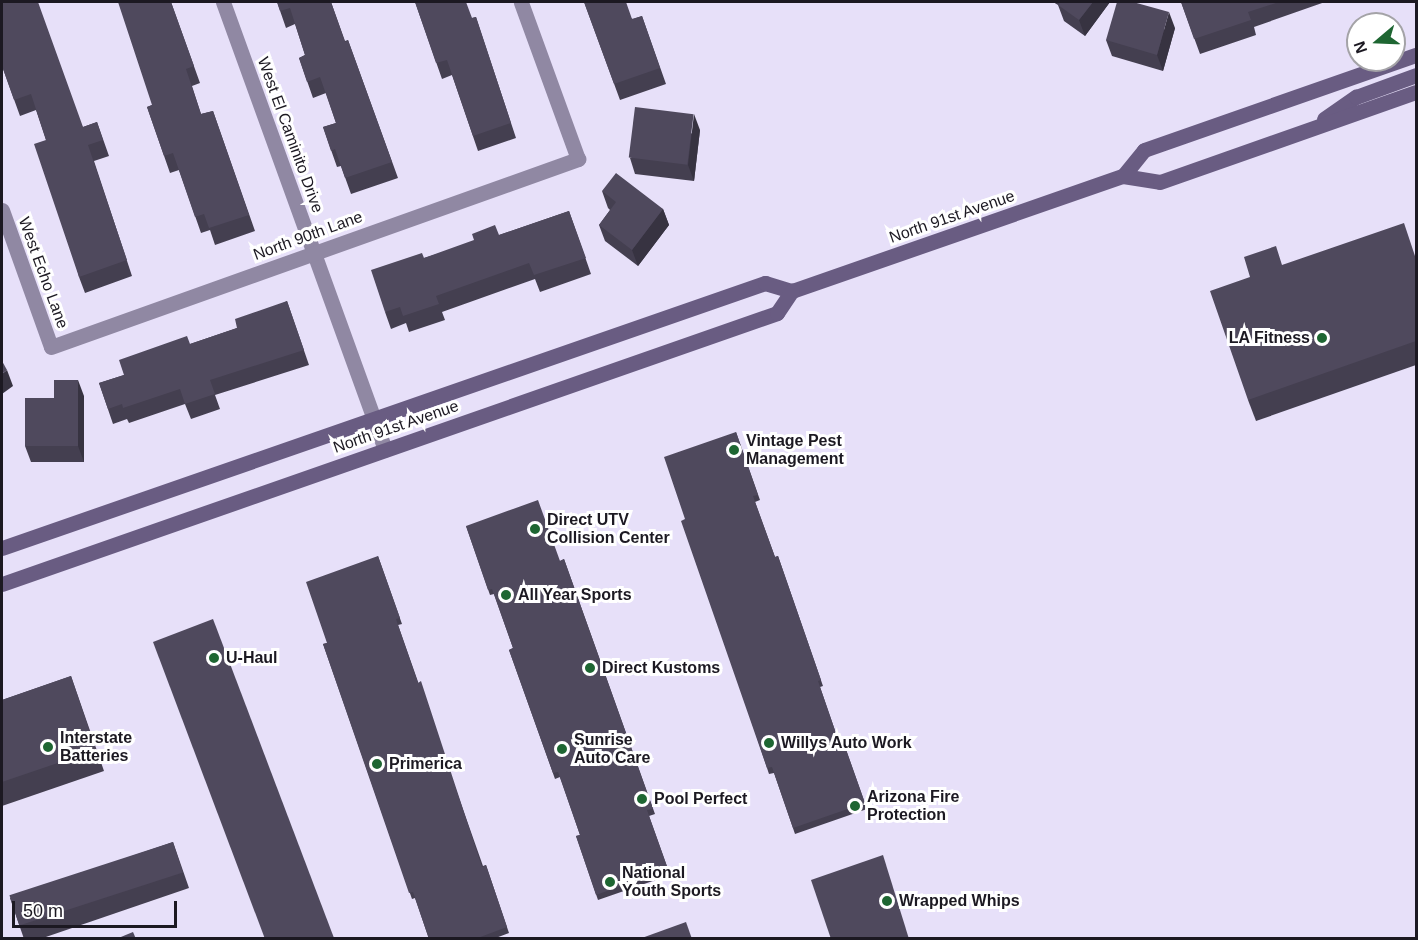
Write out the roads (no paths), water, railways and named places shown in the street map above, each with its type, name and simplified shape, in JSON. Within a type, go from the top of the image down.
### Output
[{"type":"main road","points":[[1123,176],[1144,150],[1416,55]]},
{"type":"main road","points":[[1309,130],[1356,97],[1416,75]]},
{"type":"main road","name":"North 91st Avenue","points":[[2,548],[373,417],[765,283],[792,291],[1123,176],[1160,182],[1416,92]]},
{"type":"main road","name":"North 91st Avenue","points":[[2,584],[777,313],[792,291]]},
{"type":"street","name":"West El Caminito Drive","points":[[223,2],[385,450]]},
{"type":"street","name":"North 90th Lane","points":[[51,347],[578,159],[521,2]]},
{"type":"street","name":"West Echo Lane","points":[[2,210],[51,347]]},
{"type":"place","name":"LA Fitness","points":[[1322,338]]},
{"type":"place","name":"Vintage Pest Management","points":[[734,450]]},
{"type":"place","name":"Direct UTV Collision Center","points":[[535,529]]},
{"type":"place","name":"All Year Sports","points":[[506,595]]},
{"type":"place","name":"U-Haul","points":[[214,658]]},
{"type":"place","name":"Direct Kustoms","points":[[590,668]]},
{"type":"place","name":"Willys Auto Work","points":[[769,743]]},
{"type":"place","name":"Interstate Batteries","points":[[48,747]]},
{"type":"place","name":"Sunrise Auto Care","points":[[562,749]]},
{"type":"place","name":"Primerica","points":[[377,764]]},
{"type":"place","name":"Pool Perfect","points":[[642,799]]},
{"type":"place","name":"Arizona Fire Protection","points":[[855,806]]},
{"type":"place","name":"National Youth Sports","points":[[610,882]]},
{"type":"place","name":"Wrapped Whips","points":[[887,901]]}]
